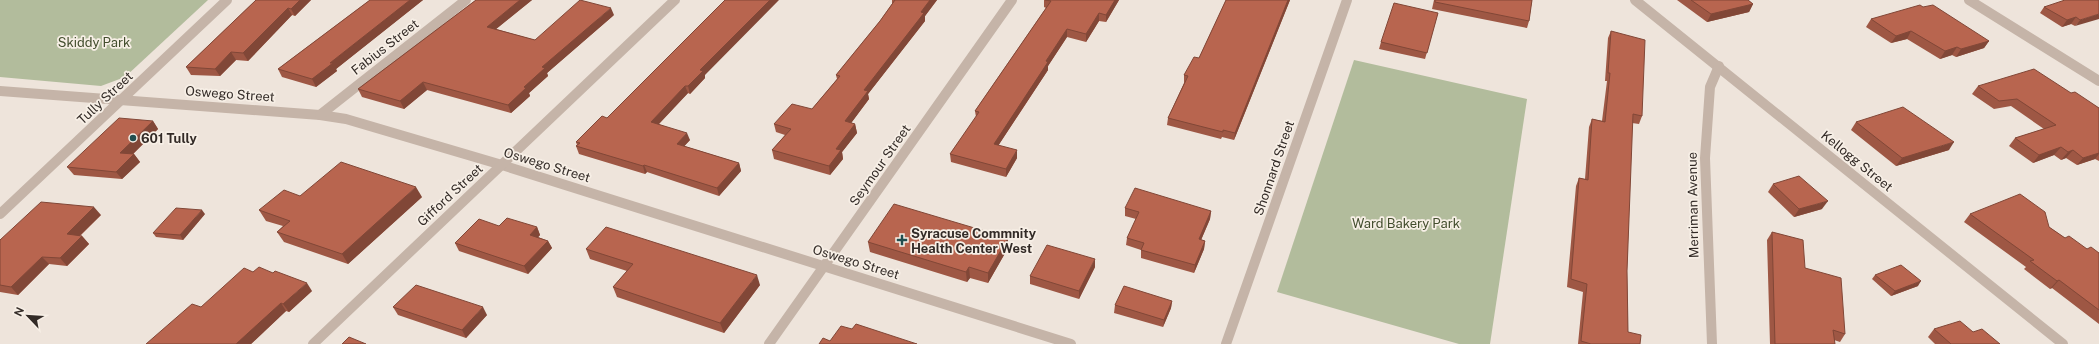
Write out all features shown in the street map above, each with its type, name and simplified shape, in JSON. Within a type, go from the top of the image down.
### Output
[{"type":"street","name":"Tully Street","points":[[0,214],[227,0]]},
{"type":"street","name":"Fabius Street","points":[[320,115],[466,0]]},
{"type":"street","name":"Gifford Street","points":[[313,344],[675,0]]},
{"type":"street","name":"Seymour Street","points":[[769,344],[1012,0]]},
{"type":"street","name":"Shonnard Street","points":[[1226,344],[1347,0]]},
{"type":"street","name":"Kellogg Street","points":[[1634,0],[1719,66],[2063,344]]},
{"type":"street","points":[[1969,0],[2099,81]]},
{"type":"street","name":"Merriman Avenue","points":[[1712,344],[1704,158],[1710,87],[1719,66]]},
{"type":"street","name":"Oswego Street","points":[[0,91],[320,115],[346,119],[502,165],[1071,344]]},
{"type":"green space","name":"Skiddy Park","points":[[0,0],[208,0],[125,77],[101,86],[0,77]]},
{"type":"green space","name":"Ward Bakery Park","points":[[1354,60],[1527,99],[1490,344],[1459,344],[1277,292]]},
{"type":"building","points":[[256,0],[300,0],[291,9],[288,8],[243,53],[231,52],[215,69],[186,67]]},
{"type":"building","points":[[370,0],[410,0],[312,79],[278,69]]},
{"type":"building","points":[[476,0],[520,0],[487,27],[535,40],[580,0],[611,8],[542,67],[545,68],[524,87],[526,88],[508,105],[423,82],[400,101],[358,89]]},
{"type":"building","points":[[725,0],[770,0],[700,70],[703,71],[688,86],[685,86],[651,122],[687,133],[677,144],[739,163],[717,188],[644,165],[643,166],[576,146],[580,143],[576,142],[602,116],[607,118]]},
{"type":"building","points":[[895,0],[930,0],[921,12],[924,13],[864,90],[868,91],[845,121],[855,124],[836,149],[841,150],[829,166],[772,150],[791,129],[774,124],[792,104],[812,109],[840,76],[836,75]]},
{"type":"building","points":[[1045,0],[1115,0],[1106,15],[1099,13],[1086,34],[1067,29],[1046,61],[1048,62],[994,144],[1017,150],[1006,169],[950,154],[979,112],[975,111],[1051,1]]},
{"type":"building","points":[[1226,0],[1288,0],[1235,133],[1223,130],[1223,132],[1168,118],[1188,76],[1184,75],[1194,57],[1199,58]]},
{"type":"building","points":[[1435,0],[1532,0],[1529,21],[1435,2]]},
{"type":"building","points":[[1691,0],[1748,0],[1753,4],[1711,14]]},
{"type":"building","points":[[2065,0],[2099,0],[2099,14],[2080,20],[2076,17],[2067,20],[2044,7]]},
{"type":"building","points":[[1394,3],[1438,13],[1427,53],[1381,42]]},
{"type":"building","points":[[1920,5],[1923,7],[1933,5],[1989,41],[1961,49],[1957,47],[1945,51],[1911,31],[1896,36],[1871,19]]},
{"type":"building","points":[[1611,31],[1645,40],[1642,116],[1633,114],[1627,271],[1628,332],[1641,335],[1640,344],[1591,344],[1581,341],[1587,284],[1571,279],[1579,178],[1588,180],[1592,119],[1605,122],[1610,73],[1608,73]]},
{"type":"building","points":[[2034,69],[2071,93],[2075,92],[2099,108],[2099,153],[2083,158],[2073,150],[2068,152],[2061,147],[2039,155],[2015,138],[2056,125],[2017,99],[1999,101],[1978,86]]},
{"type":"building","points":[[1903,107],[1954,142],[1902,158],[1856,122]]},
{"type":"building","points":[[119,118],[153,121],[120,153],[134,154],[116,172],[67,167]]},
{"type":"building","points":[[341,162],[416,187],[342,254],[277,232],[290,221],[259,210],[284,190],[300,196]]},
{"type":"building","points":[[1799,176],[1828,201],[1799,209],[1773,184]]},
{"type":"building","points":[[1135,188],[1211,211],[1199,239],[1205,241],[1195,265],[1141,250],[1144,243],[1127,238],[1139,212],[1125,208]]},
{"type":"building","points":[[2020,194],[2045,212],[2049,227],[2065,238],[2069,236],[2087,249],[2091,247],[2099,253],[2099,310],[2059,280],[2057,281],[2030,261],[2034,260],[1970,214]]},
{"type":"building","points":[[41,202],[94,207],[67,234],[82,236],[60,258],[42,257],[11,287],[0,285],[0,240]]},
{"type":"building","points":[[894,204],[1008,238],[988,273],[969,267],[966,272],[868,242]]},
{"type":"building","points":[[176,208],[202,210],[180,235],[153,233]]},
{"type":"building","points":[[507,218],[537,227],[530,235],[548,241],[524,266],[455,243],[479,219],[499,226]]},
{"type":"building","points":[[606,227],[757,275],[720,323],[613,287],[633,264],[586,249]]},
{"type":"building","points":[[1772,232],[1803,240],[1805,268],[1841,278],[1845,334],[1833,330],[1835,344],[1775,344]]},
{"type":"building","points":[[1047,245],[1095,259],[1079,291],[1030,276]]},
{"type":"building","points":[[1901,265],[1921,281],[1895,291],[1875,275]]},
{"type":"building","points":[[259,267],[273,273],[275,271],[307,283],[283,304],[281,303],[236,344],[146,344],[192,304],[201,307],[244,268],[253,272]]},
{"type":"building","points":[[416,285],[483,307],[462,330],[393,307]]},
{"type":"building","points":[[1124,286],[1172,301],[1164,320],[1115,305]]},
{"type":"building","points":[[1960,321],[1973,332],[1982,329],[2000,344],[1951,344],[1934,329]]},
{"type":"building","points":[[856,324],[917,344],[819,344],[823,338],[830,341],[841,326],[852,329]]},
{"type":"building","points":[[349,337],[366,344],[342,344]]},
{"type":"place","name":"601 Tully","points":[[133,138]]},
{"type":"place","name":"Syracuse Commnity Health Center West","points":[[902,240]]}]
